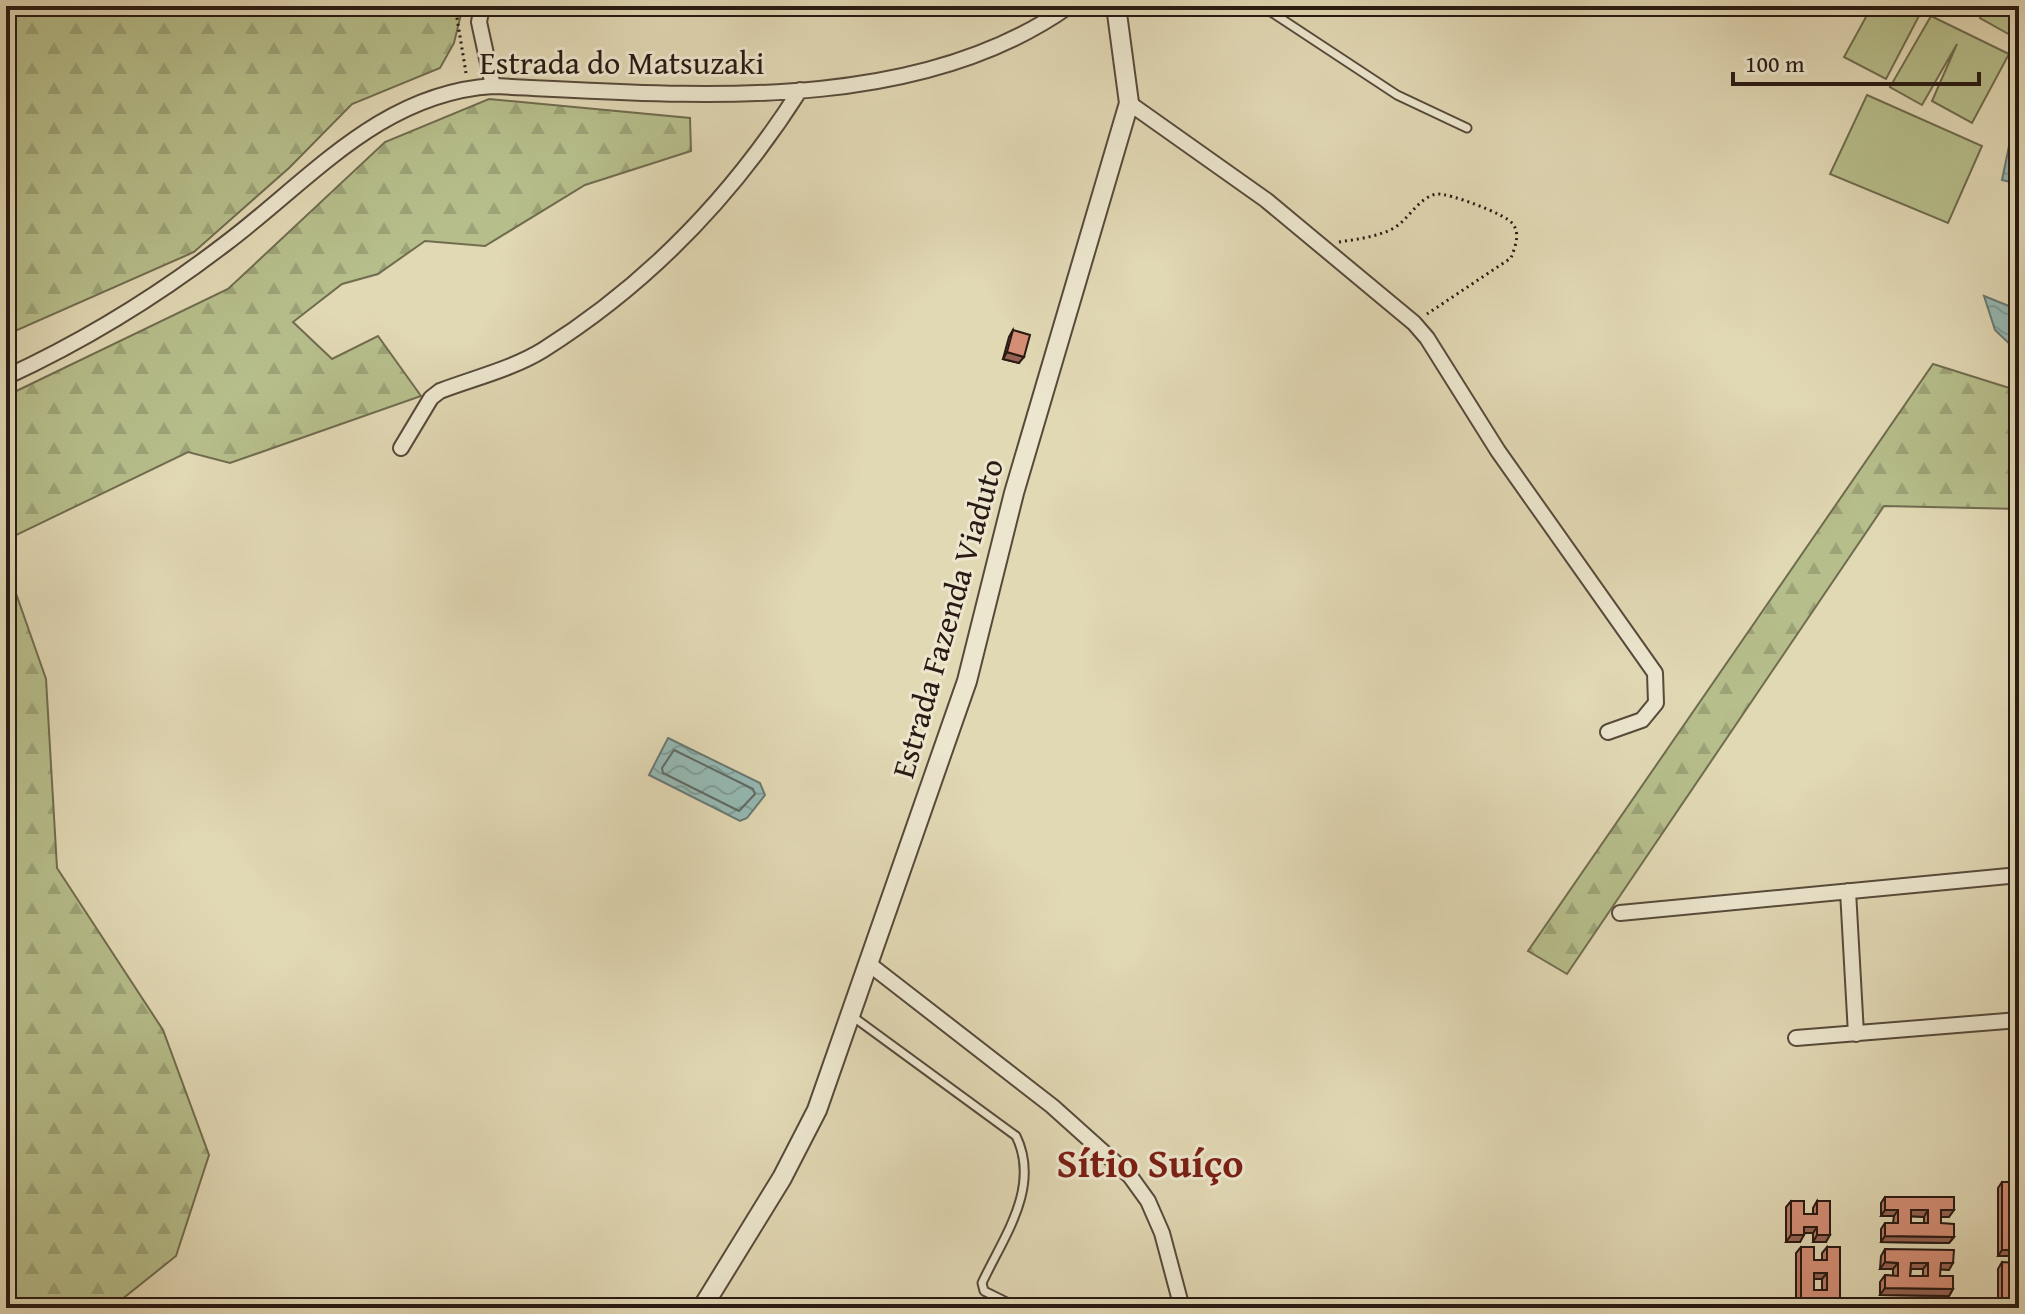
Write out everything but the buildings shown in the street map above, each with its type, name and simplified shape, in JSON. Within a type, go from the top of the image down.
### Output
[{"type":"street","points":[[482,6],[479,22],[493,86]]},
{"type":"street","name":"Estrada do Matsuzaki","points":[[6,377],[101,329],[162,290],[226,243],[370,127],[398,110],[468,87],[704,93],[800,90],[893,79],[997,45],[1069,6]]},
{"type":"street","name":"Estrada Fazenda Viaduto","points":[[702,1308],[782,1178],[817,1110],[967,681],[1014,493],[1129,103],[1116,6]]},
{"type":"street","points":[[401,448],[431,398],[440,391],[542,350],[661,262],[743,171],[800,90]]},
{"type":"street","points":[[1129,103],[1324,245],[1414,323],[1427,338],[1498,451],[1655,673],[1656,703],[1642,720],[1608,732]]},
{"type":"street","points":[[1620,913],[2019,875]]},
{"type":"street","points":[[1848,891],[1856,1034]]},
{"type":"street","points":[[869,964],[1052,1106],[1130,1176],[1148,1201],[1162,1233],[1182,1308]]},
{"type":"street","points":[[1796,1038],[2019,1020]]},
{"type":"lane","points":[[1262,6],[1397,95],[1467,128]]},
{"type":"lane","points":[[852,1016],[1016,1136],[1026,1156],[1023,1196],[982,1283],[984,1291],[1019,1308]]},
{"type":"path","points":[[455,6],[468,87]]},
{"type":"path","points":[[1324,245],[1372,237],[1395,227],[1424,200],[1436,194],[1451,195],[1511,221],[1517,232],[1511,258],[1414,323]]},
{"type":"green space","points":[[6,6],[463,6],[454,43],[440,68],[352,104],[289,168],[194,252],[6,335]]},
{"type":"green space","points":[[1872,6],[1904,6],[1920,14],[1886,79],[1844,57]]},
{"type":"green space","points":[[1986,6],[2019,6],[2019,24],[2012,36],[1980,18]]},
{"type":"green space","points":[[1931,16],[2009,54],[1972,123],[1932,101],[1957,44],[1922,105],[1890,87]]},
{"type":"green space","points":[[1867,95],[1982,146],[1948,223],[1830,174]]},
{"type":"green space","points":[[489,99],[690,118],[691,151],[585,185],[485,246],[425,241],[378,274],[342,284],[293,322],[332,359],[378,336],[421,396],[230,463],[188,452],[6,540],[6,396],[228,289],[385,142]]},
{"type":"green space","points":[[1933,364],[2019,391],[2019,509],[1884,506],[1567,974],[1528,951]]},
{"type":"green space","points":[[6,565],[46,679],[57,868],[163,1030],[209,1155],[176,1256],[111,1308],[6,1308]]},
{"type":"water","points":[[2014,122],[2019,123],[2019,184],[2002,180]]},
{"type":"water","points":[[1984,296],[2019,310],[2019,353],[1995,330]]},
{"type":"water","points":[[668,738],[760,783],[765,795],[747,818],[740,821],[649,775]]},
{"type":"district","name":"Sítio Suíço","points":[[1150,1162]]}]
